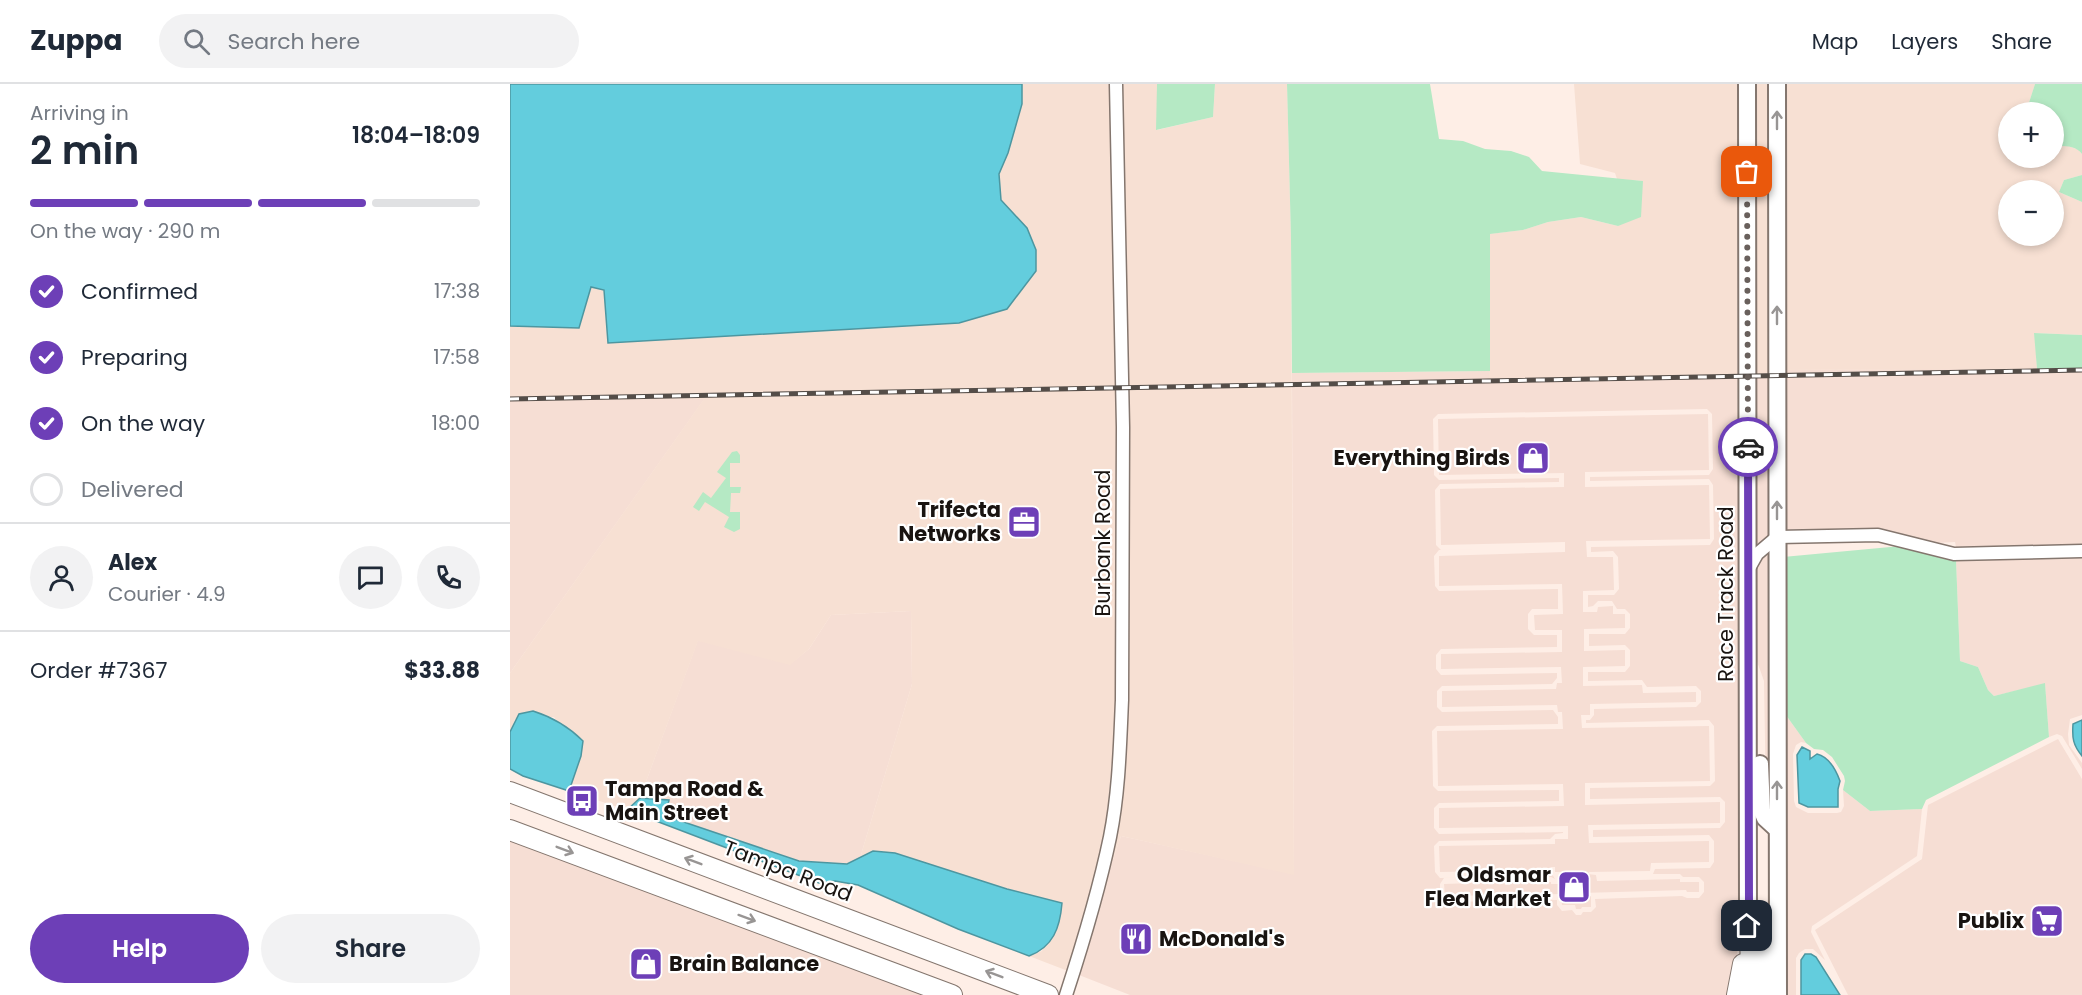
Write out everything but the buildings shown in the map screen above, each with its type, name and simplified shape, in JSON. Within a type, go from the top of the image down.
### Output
[{"type":"main road","name":"Race Track Road","points":[[1744,995],[1743,961],[1749,909],[1747,84]]},
{"type":"main road","points":[[1777,84],[1778,995]]},
{"type":"main road","points":[[1748,630],[1777,610]]},
{"type":"main road","points":[[1748,654],[1758,681],[1760,801],[1765,818],[1778,829]]},
{"type":"main road","name":"Tampa Road","points":[[510,792],[1048,995]]},
{"type":"main road","points":[[1749,858],[1755,845],[1764,835],[1778,829]]},
{"type":"main road","points":[[510,830],[952,995]]},
{"type":"main road","points":[[1749,909],[1765,900],[1778,874]]},
{"type":"main road","points":[[1749,909],[1752,995]]},
{"type":"main road","points":[[1749,909],[1764,924],[1766,995]]},
{"type":"main road","points":[[1737,995],[1743,961]]},
{"type":"street","name":"Burbank Road","points":[[1066,995],[1085,934],[1110,835],[1120,731],[1123,427],[1116,84]]},
{"type":"street","points":[[1748,570],[1757,554],[1777,537],[1878,535],[1954,554],[2082,551]]},
{"type":"shaded area","points":[[1022,84],[1110,84],[1117,427],[1116,700],[1105,834],[1092,890],[1068,971],[1029,956],[1042,951],[1062,903],[860,858],[912,684],[911,611],[831,615],[809,649],[790,665],[698,641],[640,798],[627,810],[569,791],[581,756],[554,717],[515,719],[510,732],[510,673],[704,399],[510,401],[510,326],[579,328],[591,287],[604,290],[608,343],[1027,228],[1001,200],[999,174],[1008,153],[1022,104]]},
{"type":"shaded area","points":[[1122,84],[1157,84],[1157,130],[1213,117],[1215,84],[1287,84],[1291,240],[1294,875],[1121,836],[1106,880],[1116,837]]},
{"type":"shaded area","points":[[1574,84],[1738,84],[1737,378],[1489,381],[1489,234],[1523,230],[1548,222],[1581,217],[1618,226],[1643,181],[1617,179],[1615,173],[1580,164]]},
{"type":"shaded area","points":[[1752,84],[1771,84],[1771,372],[1754,375]]},
{"type":"shaded area","points":[[1782,84],[2035,84],[2029,102],[1998,102],[1998,168],[2064,168],[2064,145],[2079,150],[2082,154],[2082,175],[2064,180],[1998,180],[1998,246],[2064,246],[2064,194],[2082,202],[2082,335],[2035,333],[2037,369],[1782,370]]},
{"type":"shaded area","points":[[2082,368],[2082,545],[1956,547],[1955,542],[1936,543],[1879,529],[1783,530],[1782,370]]},
{"type":"shaded area","points":[[1490,371],[1490,381],[1737,378],[1742,919],[1731,995],[1130,995],[1079,975],[1121,836],[1294,874],[1292,373]],"holes":[[[1707,409],[1712,414],[1713,469],[1709,475],[1590,477],[1590,481],[1709,479],[1713,485],[1714,539],[1710,545],[1591,547],[1591,552],[1613,551],[1618,557],[1619,589],[1614,595],[1588,595],[1588,607],[1598,601],[1612,601],[1617,609],[1625,609],[1630,614],[1630,628],[1625,634],[1589,634],[1589,646],[1625,645],[1630,650],[1630,666],[1625,672],[1588,672],[1588,681],[1642,680],[1647,687],[1696,686],[1701,691],[1701,702],[1696,707],[1594,709],[1594,715],[1590,720],[1586,720],[1586,723],[1709,720],[1714,726],[1715,781],[1710,786],[1590,788],[1590,799],[1720,797],[1725,802],[1725,822],[1720,828],[1593,830],[1593,837],[1709,835],[1714,841],[1714,862],[1710,868],[1655,869],[1653,874],[1699,877],[1704,882],[1704,892],[1699,898],[1682,896],[1595,899],[1596,907],[1591,912],[1576,915],[1572,910],[1562,911],[1557,905],[1557,900],[1445,902],[1440,896],[1440,884],[1444,878],[1551,877],[1555,879],[1552,874],[1550,876],[1440,878],[1435,872],[1434,846],[1439,841],[1550,839],[1555,834],[1563,832],[1439,834],[1434,828],[1434,808],[1439,803],[1559,801],[1559,790],[1438,791],[1433,786],[1432,731],[1437,726],[1558,724],[1558,717],[1553,710],[1442,712],[1437,707],[1437,691],[1442,686],[1552,684],[1557,678],[1557,673],[1441,675],[1436,669],[1436,655],[1441,649],[1557,647],[1557,635],[1534,635],[1528,629],[1528,614],[1532,609],[1558,609],[1558,589],[1439,591],[1435,586],[1434,556],[1441,550],[1436,545],[1435,490],[1440,484],[1559,482],[1559,478],[1439,480],[1434,475],[1433,419],[1438,414]]]},
{"type":"shaded area","points":[[1771,372],[1771,533],[1754,549],[1754,375]]},
{"type":"shaded area","points":[[705,398],[510,673],[510,401]]},
{"type":"shaded area","points":[[1708,414],[1709,470],[1585,472],[1585,487],[1709,485],[1710,539],[1586,541],[1587,557],[1613,557],[1614,590],[1583,591],[1583,612],[1597,612],[1598,607],[1613,606],[1613,614],[1625,614],[1625,628],[1584,629],[1584,651],[1625,650],[1625,666],[1583,667],[1583,686],[1642,685],[1643,693],[1696,692],[1696,702],[1590,704],[1590,715],[1581,715],[1582,728],[1709,726],[1710,781],[1585,783],[1585,805],[1720,802],[1720,823],[1588,825],[1589,843],[1709,841],[1709,862],[1651,863],[1650,871],[1589,872],[1588,874],[1596,875],[1597,881],[1680,879],[1680,882],[1699,882],[1699,892],[1687,892],[1686,890],[1582,893],[1582,896],[1591,896],[1591,907],[1581,909],[1576,909],[1575,905],[1562,905],[1561,894],[1445,896],[1444,884],[1504,882],[1505,885],[1510,885],[1510,883],[1551,882],[1551,884],[1560,884],[1560,872],[1555,872],[1555,867],[1551,867],[1550,870],[1440,872],[1439,846],[1555,844],[1555,839],[1568,839],[1568,826],[1439,828],[1439,808],[1564,806],[1563,784],[1438,786],[1437,731],[1563,729],[1562,712],[1558,712],[1557,705],[1442,707],[1442,691],[1556,689],[1557,683],[1562,683],[1561,667],[1441,669],[1441,654],[1562,652],[1562,630],[1535,630],[1534,615],[1563,614],[1562,584],[1439,586],[1439,556],[1565,552],[1565,542],[1441,545],[1440,489],[1564,487],[1564,473],[1439,475],[1438,419]]},
{"type":"shaded area","points":[[1771,548],[1772,817],[1766,801],[1764,681],[1754,653],[1754,572]]},
{"type":"shaded area","points":[[2082,558],[2082,715],[2070,719],[2068,734],[2069,745],[2082,763],[2082,769],[2062,736],[2057,734],[2049,737],[2045,684],[1994,696],[1988,690],[1978,667],[1960,661],[1956,560]]},
{"type":"shaded area","points":[[911,611],[912,684],[860,858],[847,864],[799,861],[666,816],[669,800],[640,798],[698,640],[790,664],[809,649],[831,615]]},
{"type":"shaded area","points":[[1783,711],[1806,743],[1801,742],[1796,745],[1793,754],[1796,807],[1808,813],[1841,812],[1844,806],[1843,790],[1870,811],[1922,809],[1917,856],[1812,926],[1811,932],[1825,960],[1813,949],[1805,949],[1799,953],[1796,958],[1796,995],[1783,995]]},
{"type":"shaded area","points":[[2058,739],[2082,779],[2082,995],[1848,995],[1815,930],[1922,859],[1928,805]]},
{"type":"shaded area","points":[[510,840],[929,995],[510,995]]},
{"type":"green space","points":[[1157,84],[1215,84],[1213,117],[1156,130]]},
{"type":"green space","points":[[1287,84],[1430,84],[1439,139],[1463,141],[1485,149],[1511,151],[1529,157],[1542,171],[1643,181],[1641,217],[1618,226],[1581,217],[1548,222],[1523,230],[1490,234],[1490,371],[1292,373]]},
{"type":"green space","points":[[2035,84],[2082,84],[2082,154],[2073,148],[2064,146],[2064,102],[2029,102]]},
{"type":"green space","points":[[2082,175],[2082,202],[2064,194],[2064,180]]},
{"type":"green space","points":[[2034,333],[2082,335],[2082,368],[2037,369]]},
{"type":"green space","points":[[737,451],[740,455],[740,463],[730,463],[730,487],[741,487],[740,493],[731,493],[730,512],[740,512],[740,529],[734,532],[724,527],[729,517],[705,502],[699,511],[693,507],[703,492],[711,498],[726,478],[717,472],[732,452]]},
{"type":"green space","points":[[1901,546],[1944,559],[1956,560],[1960,661],[1978,667],[1988,690],[1994,696],[2045,683],[2049,737],[1926,800],[1922,809],[1870,811],[1843,790],[1844,776],[1832,757],[1823,750],[1814,749],[1806,743],[1783,711],[1783,557]]},
{"type":"water","points":[[510,84],[1022,84],[1022,104],[1008,153],[999,174],[1001,200],[1027,228],[1036,250],[1036,271],[1007,309],[959,323],[608,343],[604,290],[591,287],[579,328],[510,326]]},
{"type":"water","points":[[533,711],[560,723],[583,741],[581,756],[569,791],[523,776],[510,769],[510,732],[519,714]]},
{"type":"water","points":[[2082,720],[2082,756],[2075,745],[2073,724]]},
{"type":"water","points":[[1802,747],[1810,751],[1810,759],[1817,754],[1834,768],[1840,781],[1838,807],[1808,807],[1799,803],[1797,755]]},
{"type":"water","points":[[640,798],[669,800],[666,816],[799,861],[847,864],[873,851],[895,853],[1007,889],[1062,903],[1057,928],[1054,936],[1044,947],[1029,956],[958,929],[858,885],[835,881],[819,883],[627,810]]},
{"type":"water","points":[[1805,954],[1816,957],[1840,995],[1801,995],[1801,960]]},
{"type":"railway","points":[[510,399],[2082,370]]},
{"type":"way so far","points":[[1747,172],[1748,447]]},
{"type":"place","name":"Everything Birds","points":[[1533,458]]},
{"type":"place","name":"Trifecta Networks","points":[[1024,522]]},
{"type":"place","name":"Tampa Road & Main Street","points":[[582,801]]},
{"type":"place","name":"Oldsmar Flea Market","points":[[1574,887]]},
{"type":"place","name":"Publix","points":[[2047,921]]},
{"type":"place","name":"McDonald's","points":[[1136,939]]},
{"type":"place","name":"Brain Balance","points":[[646,964]]},
{"type":"route","points":[[1747,926],[1749,909],[1748,447]]}]
